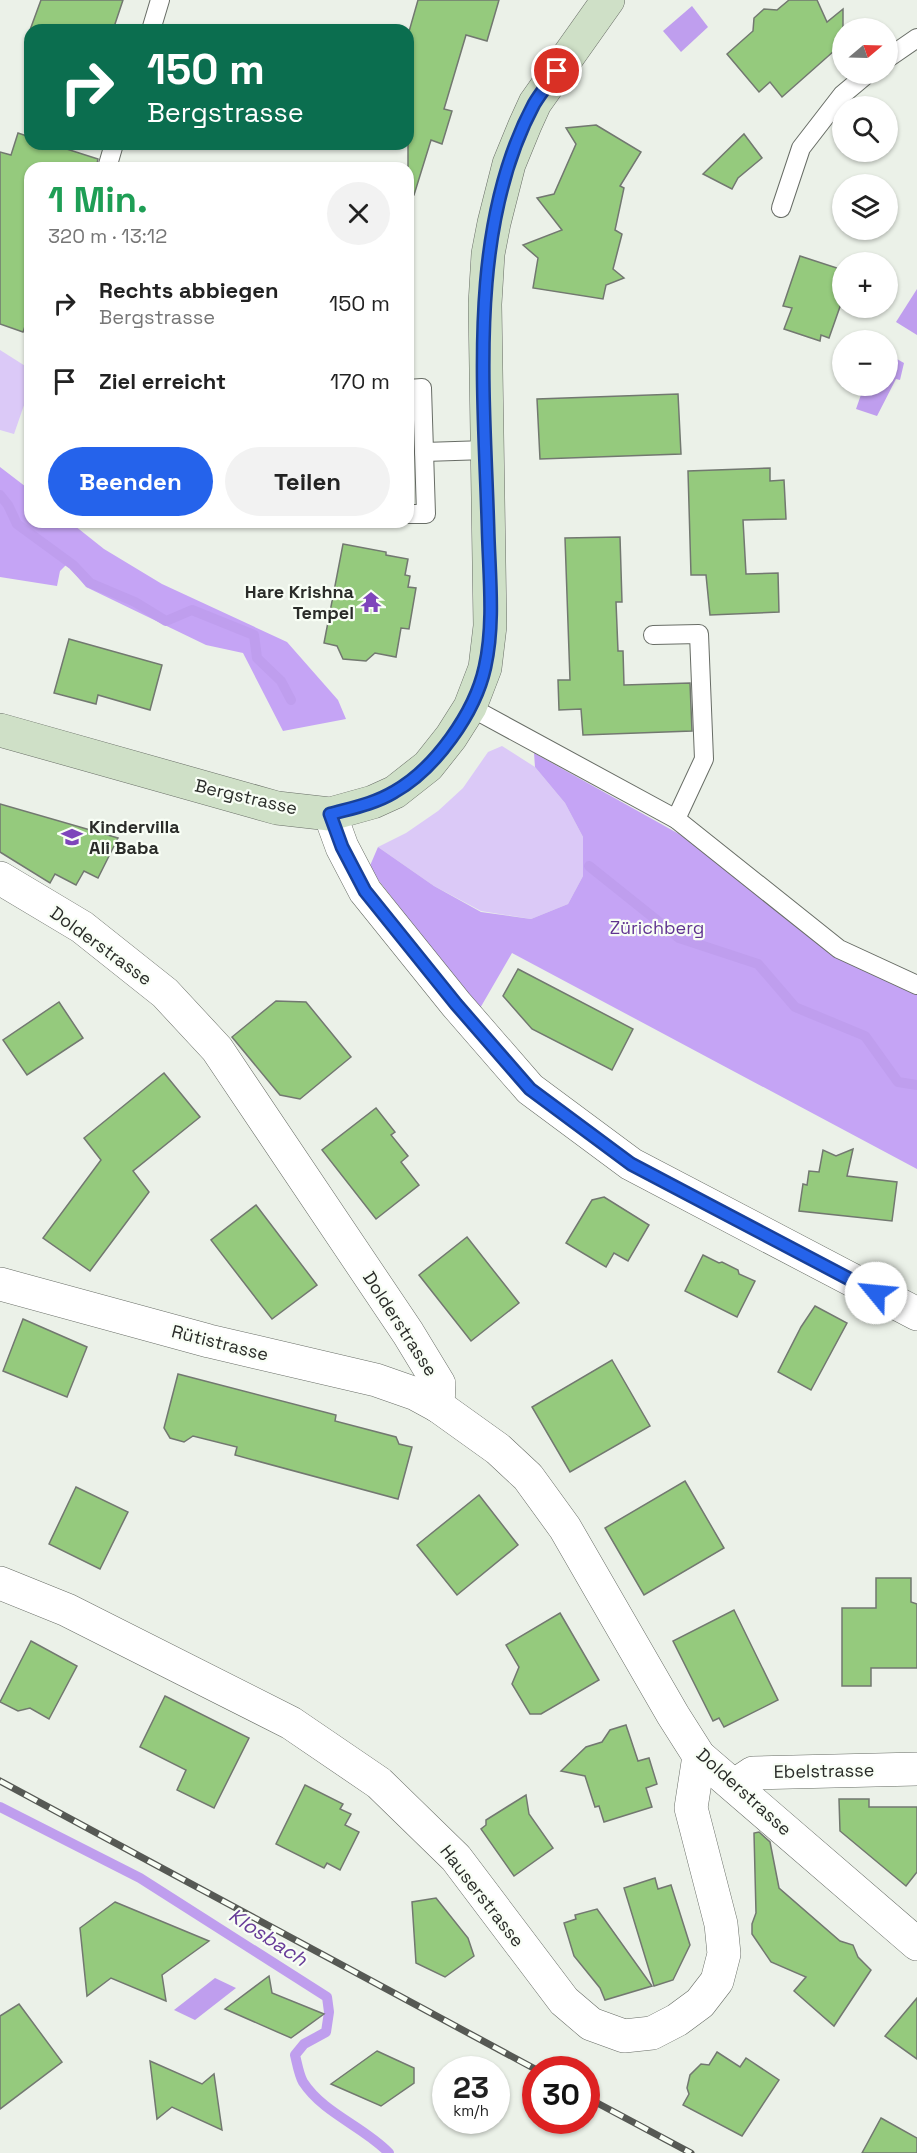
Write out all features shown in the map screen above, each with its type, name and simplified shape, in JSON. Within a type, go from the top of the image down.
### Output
[{"type":"main road","name":"Bergstrasse","points":[[0,730],[277,808],[330,814],[373,802],[395,792],[428,766],[451,737],[470,707],[485,668],[490,626],[484,304],[488,254],[509,164],[535,103],[608,0]]},
{"type":"street","points":[[330,814],[342,847],[365,891],[456,1004],[530,1089],[631,1164],[917,1314]]},
{"type":"street","name":"Dolderstrasse","points":[[0,878],[91,934],[165,993],[218,1049],[408,1333],[438,1384],[438,1406],[498,1449],[528,1477],[565,1528],[699,1756],[917,1944]]},
{"type":"street","name":"Rütistrasse","points":[[0,1284],[208,1341],[376,1380],[416,1394],[438,1406]]},
{"type":"street","name":"Hauserstrasse","points":[[0,1583],[67,1610],[291,1723],[379,1783],[456,1858],[564,2001],[591,2024],[624,2036],[652,2033],[677,2020],[700,2003],[717,1981],[724,1953],[721,1924],[691,1808],[699,1756]]},
{"type":"street","name":"Ebelstrasse","points":[[735,1785],[753,1773],[917,1769]]},
{"type":"lane","points":[[153,24],[160,0]]},
{"type":"lane","points":[[898,50],[917,38]]},
{"type":"lane","points":[[780,208],[801,148],[842,95],[855,84]]},
{"type":"lane","points":[[414,389],[422,388],[426,514],[414,514]]},
{"type":"lane","points":[[424,452],[486,450]]},
{"type":"lane","points":[[653,635],[699,634],[704,759],[676,819]]},
{"type":"lane","points":[[470,707],[676,819],[839,949],[917,985]]},
{"type":"shaded area","points":[[692,6],[708,27],[681,52],[663,31]]},
{"type":"shaded area","points":[[917,289],[917,335],[896,322]]},
{"type":"shaded area","points":[[0,350],[24,365],[24,405],[14,434],[0,430]]},
{"type":"shaded area","points":[[898,360],[904,363],[900,380],[898,380]]},
{"type":"shaded area","points":[[861,396],[887,396],[877,416],[856,409]]},
{"type":"shaded area","points":[[502,746],[535,767],[565,803],[583,837],[583,876],[568,904],[531,919],[481,911],[434,886],[378,847],[406,833],[438,811],[463,788],[488,752]]},
{"type":"shaded area","points":[[215,1978],[236,1988],[195,2020],[174,2010]]},
{"type":"green space","points":[[0,467],[24,485],[24,528],[78,528],[104,549],[162,584],[287,642],[338,700],[346,719],[283,731],[243,653],[206,645],[86,587],[67,564],[60,571],[57,586],[0,577]]},
{"type":"green space","name":"Zürichberg","points":[[534,753],[679,834],[839,949],[917,986],[917,1169],[512,953],[479,1010],[369,868],[378,847],[434,886],[481,912],[531,919],[568,904],[583,876],[583,837],[565,803],[535,767]]},
{"type":"building","points":[[41,0],[123,0],[115,24],[32,24]]},
{"type":"building","points":[[418,0],[499,0],[487,41],[466,35],[444,109],[452,111],[442,144],[431,140],[414,195],[414,162],[408,162],[408,150],[414,150],[414,24],[411,24]]},
{"type":"building","points":[[789,0],[817,0],[827,22],[843,9],[843,18],[832,18],[832,53],[782,97],[770,82],[759,92],[727,54],[753,31],[754,18],[764,9],[777,10]]},
{"type":"building","points":[[596,125],[641,152],[620,186],[624,188],[615,230],[622,234],[613,269],[624,278],[606,285],[603,299],[533,288],[538,258],[523,245],[562,230],[537,198],[554,194],[576,144],[566,128]]},
{"type":"building","points":[[18,133],[24,135],[24,150],[70,150],[98,159],[97,162],[24,162],[23,332],[0,324],[0,152],[11,155]]},
{"type":"building","points":[[744,134],[762,158],[738,178],[732,189],[703,174]]},
{"type":"building","points":[[800,256],[832,266],[832,318],[836,318],[829,338],[821,335],[820,341],[784,329],[792,308],[783,306]]},
{"type":"building","points":[[678,394],[681,454],[540,459],[537,399]]},
{"type":"building","points":[[770,468],[770,481],[784,480],[786,519],[743,520],[746,574],[778,573],[779,612],[710,615],[706,575],[691,575],[688,471]]},
{"type":"building","points":[[620,537],[622,602],[616,602],[618,651],[623,651],[624,685],[690,683],[692,731],[583,735],[581,709],[559,710],[558,680],[570,680],[565,538]]},
{"type":"building","name":"Hare Krishna Tempel","points":[[343,544],[386,552],[386,555],[408,559],[405,575],[410,576],[408,587],[416,588],[409,629],[401,628],[396,657],[375,653],[366,661],[343,659],[337,646],[324,643]]},
{"type":"building","points":[[69,639],[162,665],[150,710],[98,695],[96,704],[54,693]]},
{"type":"building","points":[[0,804],[118,838],[98,878],[84,871],[76,885],[55,874],[50,883],[0,852]]},
{"type":"building","points":[[518,969],[633,1029],[612,1070],[532,1029],[503,996]]},
{"type":"building","points":[[276,1001],[306,1002],[351,1057],[300,1099],[280,1095],[232,1037]]},
{"type":"building","points":[[59,1002],[83,1038],[27,1075],[3,1040]]},
{"type":"building","points":[[164,1073],[200,1117],[133,1171],[149,1192],[90,1271],[43,1238],[101,1160],[84,1138]]},
{"type":"building","points":[[376,1108],[395,1132],[391,1135],[408,1156],[401,1162],[419,1185],[376,1219],[322,1150]]},
{"type":"building","points":[[853,1149],[847,1176],[897,1182],[892,1221],[799,1211],[803,1184],[807,1185],[809,1171],[819,1172],[823,1150],[836,1156]]},
{"type":"building","points":[[604,1197],[649,1225],[628,1261],[614,1253],[606,1267],[566,1243],[592,1200]]},
{"type":"building","points":[[256,1205],[317,1285],[272,1319],[211,1240]]},
{"type":"building","points":[[467,1237],[519,1303],[471,1341],[419,1275]]},
{"type":"building","points":[[703,1255],[738,1270],[739,1274],[755,1281],[737,1317],[685,1291]]},
{"type":"building","points":[[815,1306],[847,1323],[811,1390],[778,1372],[801,1327]]},
{"type":"building","points":[[23,1319],[87,1347],[67,1397],[3,1371]]},
{"type":"building","points":[[612,1360],[650,1426],[570,1472],[532,1407]]},
{"type":"building","points":[[178,1374],[336,1415],[335,1421],[396,1437],[399,1444],[412,1447],[398,1499],[235,1455],[237,1447],[193,1436],[184,1442],[170,1438],[164,1428]]},
{"type":"building","points":[[685,1481],[724,1548],[644,1595],[605,1528]]},
{"type":"building","points":[[76,1487],[128,1512],[100,1569],[49,1544]]},
{"type":"building","points":[[479,1495],[518,1545],[457,1595],[417,1545]]},
{"type":"building","points":[[876,1578],[911,1578],[911,1602],[917,1604],[917,1668],[871,1668],[871,1686],[842,1686],[842,1608],[876,1608]]},
{"type":"building","points":[[734,1610],[778,1700],[724,1727],[719,1718],[713,1721],[673,1641]]},
{"type":"building","points":[[560,1613],[599,1680],[541,1714],[530,1714],[512,1684],[519,1667],[506,1645]]},
{"type":"building","points":[[31,1641],[77,1666],[49,1719],[30,1708],[18,1711],[0,1702]]},
{"type":"building","points":[[165,1696],[249,1738],[214,1808],[177,1790],[186,1770],[140,1747]]},
{"type":"building","points":[[626,1725],[638,1761],[649,1758],[657,1784],[646,1788],[652,1807],[604,1822],[599,1806],[595,1807],[585,1776],[561,1771],[586,1747],[602,1742],[610,1730]]},
{"type":"building","points":[[305,1785],[343,1804],[340,1809],[351,1814],[345,1825],[359,1832],[340,1870],[327,1863],[324,1868],[276,1844]]},
{"type":"building","points":[[526,1795],[529,1814],[553,1848],[514,1876],[481,1829],[486,1825],[486,1820]]},
{"type":"building","points":[[839,1799],[869,1799],[869,1807],[917,1807],[917,1872],[906,1886],[840,1831]]},
{"type":"building","points":[[759,1832],[770,1842],[779,1888],[840,1941],[853,1945],[858,1957],[871,1970],[834,2026],[794,1991],[806,1977],[771,1962],[752,1934],[752,1924],[756,1913],[754,1833]]},
{"type":"building","points":[[655,1878],[658,1889],[671,1885],[690,1945],[673,1980],[654,1986],[624,1888]]},
{"type":"building","points":[[436,1898],[468,1938],[474,1956],[445,1977],[416,1963],[412,1902]]},
{"type":"building","points":[[115,1902],[209,1941],[162,1975],[166,2001],[111,1978],[87,1996],[80,1928]]},
{"type":"building","points":[[597,1909],[652,1986],[605,2000],[600,1988],[574,1956],[564,1923],[576,1919],[575,1915]]},
{"type":"building","points":[[269,1976],[272,1993],[324,2014],[291,2038],[225,2009]]},
{"type":"building","points":[[917,1998],[917,2059],[885,2036]]},
{"type":"building","points":[[19,2004],[62,2062],[0,2109],[0,2016]]},
{"type":"building","points":[[377,2051],[414,2068],[414,2083],[381,2106],[331,2084]]},
{"type":"building","points":[[717,2052],[740,2067],[746,2058],[779,2080],[742,2136],[683,2105],[689,2094],[687,2088],[690,2075],[701,2064],[709,2065]]},
{"type":"building","points":[[150,2061],[202,2084],[214,2074],[222,2130],[172,2107],[157,2119]]},
{"type":"building","points":[[881,2118],[917,2138],[917,2153],[862,2153]]},
{"type":"waterway","points":[[0,495],[8,505],[17,524],[73,565],[90,583],[135,602],[166,621],[192,610],[254,635],[257,658],[281,681],[291,700]]},
{"type":"waterway","points":[[589,866],[679,938],[758,964],[795,1007],[865,1036],[898,1082],[917,1085]]},
{"type":"waterway","name":"Klosbach","points":[[0,1807],[140,1878],[327,1997],[329,2012],[326,2032],[304,2044],[295,2055],[303,2082],[322,2103],[368,2135],[389,2153]]},
{"type":"railway","points":[[0,1781],[522,2062]]},
{"type":"railway","points":[[600,2104],[691,2153]]},
{"type":"place","name":"Hare Krishna Tempel","points":[[371,602]]},
{"type":"place","name":"Kindervilla Ali Baba","points":[[72,837]]},
{"type":"route","points":[[557,71],[535,103],[509,164],[488,254],[484,304],[490,626],[485,668],[470,707],[451,737],[428,766],[395,792],[373,802],[330,814],[342,847],[365,891],[456,1004],[530,1089],[631,1164],[876,1293]]}]
